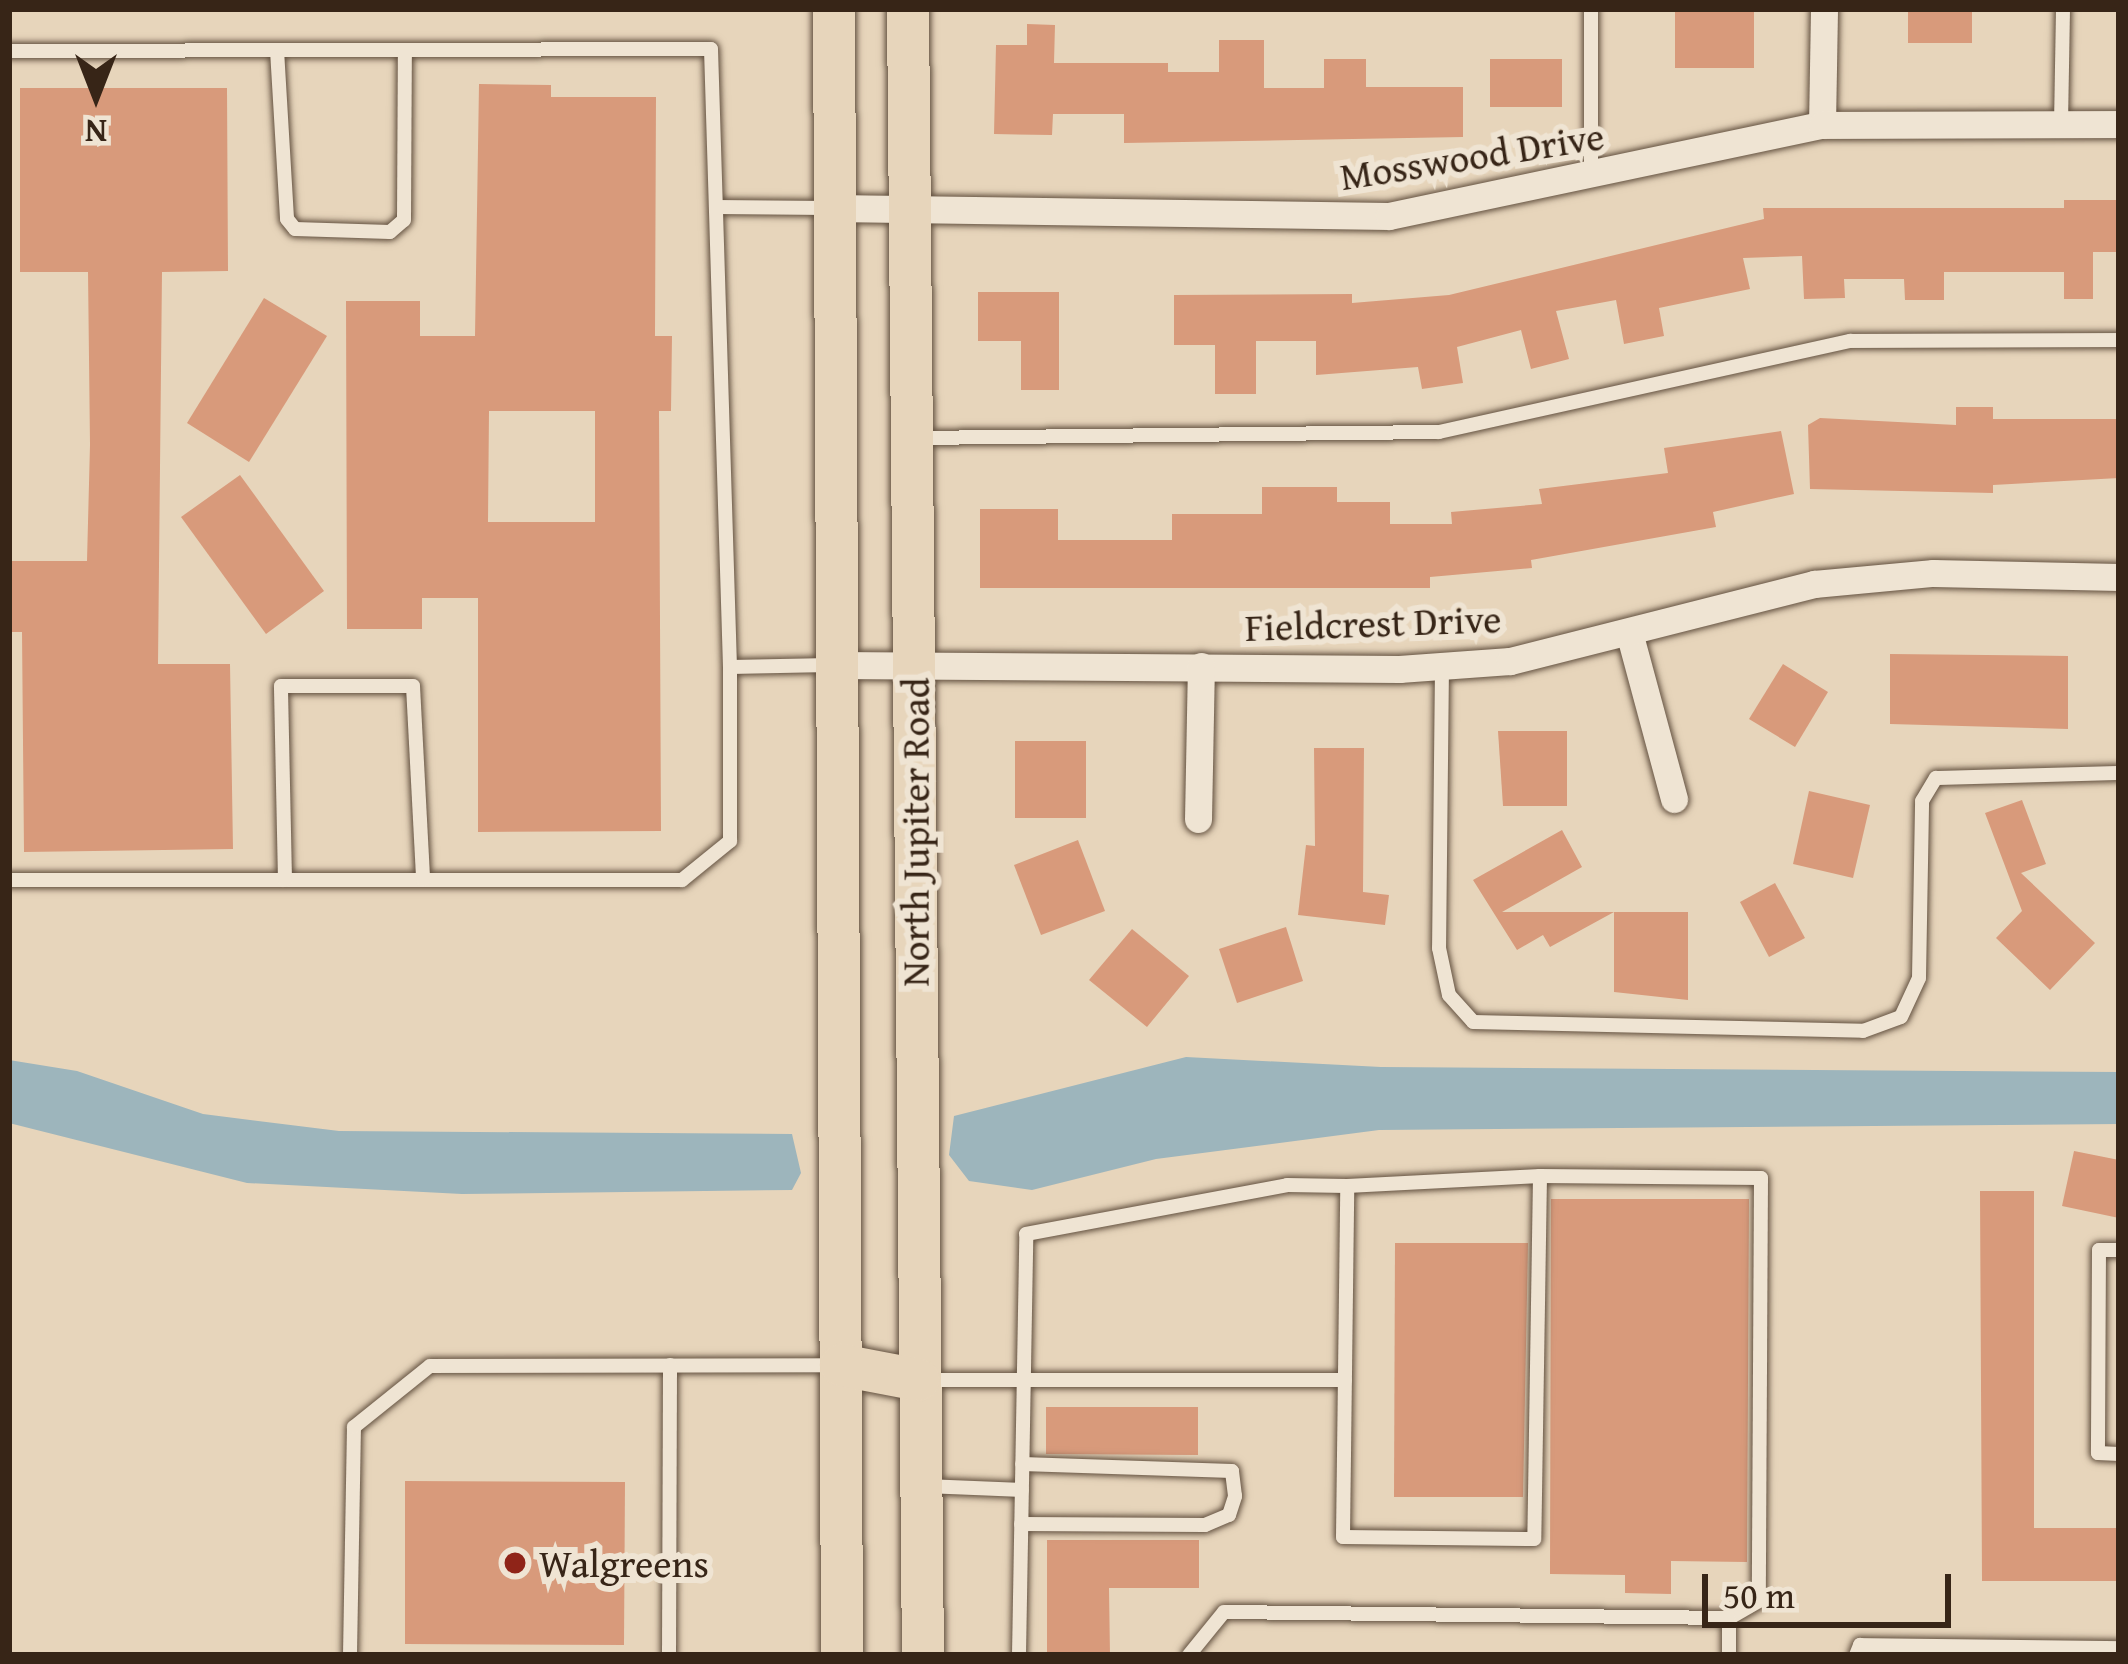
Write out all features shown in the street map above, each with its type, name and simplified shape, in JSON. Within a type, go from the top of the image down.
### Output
[{"type":"main road","name":"North Jupiter Road","points":[[834,9],[842,1655]]},
{"type":"main road","name":"North Jupiter Road","points":[[908,9],[922,1655]]},
{"type":"main road","points":[[841,1365],[920,1380]]},
{"type":"street","points":[[1822,124],[1823,9]]},
{"type":"street","name":"Mosswood Drive","points":[[832,208],[1312,220],[1447,208],[1591,180],[1822,124],[2119,124]]},
{"type":"street","name":"Fieldcrest Drive","points":[[835,664],[1442,666],[1510,661],[1814,584],[1933,573],[2119,577]]},
{"type":"street","points":[[1629,632],[1674,799]]},
{"type":"street","points":[[1198,820],[1201,666]]},
{"type":"lane","points":[[1591,9],[1591,180]]},
{"type":"lane","points":[[2061,124],[2063,9]]},
{"type":"lane","points":[[9,51],[711,49],[730,667],[730,841],[682,880],[9,880]]},
{"type":"lane","points":[[277,50],[287,219],[295,229],[390,232],[404,220],[405,50]]},
{"type":"lane","points":[[716,207],[832,208]]},
{"type":"lane","points":[[910,438],[1439,432],[1850,340],[2119,340]]},
{"type":"lane","points":[[730,667],[835,664]]},
{"type":"lane","points":[[1442,666],[1439,948],[1449,995],[1473,1022],[1863,1031],[1901,1017],[1919,978],[1922,801],[1936,778],[2119,773]]},
{"type":"lane","points":[[285,880],[281,686],[413,686],[423,880]]},
{"type":"lane","points":[[1347,1186],[1343,1537],[1529,1544],[1540,1177]]},
{"type":"lane","points":[[1019,1655],[1026,1234],[1287,1185],[1540,1177],[1761,1178],[1759,1601],[1729,1618],[1224,1612],[1189,1655]]},
{"type":"lane","points":[[2119,1250],[2099,1250],[2098,1431],[2098,1453],[2119,1454]]},
{"type":"lane","points":[[350,1655],[354,1427],[430,1366],[841,1365]]},
{"type":"lane","points":[[669,1655],[670,1366]]},
{"type":"lane","points":[[920,1380],[1345,1380]]},
{"type":"lane","points":[[1021,1524],[1205,1525],[1229,1515],[1235,1496],[1232,1471],[1022,1464]]},
{"type":"lane","points":[[921,1486],[1022,1490]]},
{"type":"lane","points":[[1729,1618],[1729,1655]]},
{"type":"lane","points":[[1856,1655],[1860,1646],[2119,1648]]},
{"type":"water","points":[[1186,1057],[1381,1067],[2119,1072],[2119,1124],[1379,1130],[1156,1159],[1032,1190],[969,1181],[949,1155],[954,1116]]},
{"type":"water","points":[[9,1060],[77,1071],[203,1114],[339,1131],[792,1134],[801,1173],[792,1190],[462,1194],[247,1183],[9,1123]]},
{"type":"building","points":[[1675,9],[1754,9],[1754,68],[1675,68]]},
{"type":"building","points":[[1908,9],[1972,9],[1972,43],[1908,43]]},
{"type":"building","points":[[1027,24],[1055,25],[1054,63],[1168,63],[1168,72],[1219,72],[1219,40],[1264,40],[1264,88],[1324,88],[1324,59],[1366,59],[1366,87],[1463,87],[1463,137],[1124,143],[1124,114],[1053,114],[1052,135],[994,134],[996,45],[1027,45]]},
{"type":"building","points":[[1490,59],[1562,59],[1562,107],[1490,107]]},
{"type":"building","points":[[479,84],[551,85],[551,97],[656,97],[655,336],[672,336],[671,411],[659,411],[661,831],[478,832],[478,598],[422,598],[422,629],[347,629],[346,301],[420,301],[420,336],[475,336]],"holes":[[[489,411],[595,411],[595,522],[488,522]]]},
{"type":"building","points":[[20,88],[227,88],[228,271],[162,272],[158,664],[230,664],[233,849],[24,852],[22,632],[9,632],[9,561],[87,561],[90,445],[88,272],[20,272]]},
{"type":"building","points":[[2064,200],[2119,200],[2119,252],[2093,252],[2093,299],[2064,299],[2064,272],[1944,272],[1944,300],[1905,300],[1904,279],[1844,279],[1845,298],[1804,299],[1802,256],[1743,258],[1750,289],[1659,308],[1664,336],[1624,344],[1616,300],[1556,311],[1569,359],[1531,369],[1521,330],[1457,347],[1463,383],[1422,389],[1418,367],[1316,375],[1316,341],[1256,341],[1256,394],[1215,394],[1215,345],[1174,345],[1174,295],[1352,294],[1352,303],[1449,295],[1764,219],[1763,208],[2064,208]]},
{"type":"building","points":[[978,292],[1059,292],[1059,390],[1021,390],[1021,341],[978,341]]},
{"type":"building","points":[[264,298],[327,336],[249,462],[187,423]]},
{"type":"building","points":[[1956,407],[1993,407],[1993,419],[2119,419],[2119,478],[1993,485],[1993,493],[1810,489],[1808,425],[1820,418],[1956,425]]},
{"type":"building","points":[[1781,431],[1794,494],[1713,512],[1716,527],[1531,560],[1532,568],[1430,577],[1430,588],[980,588],[980,509],[1058,509],[1058,540],[1172,540],[1172,514],[1262,514],[1262,487],[1337,487],[1337,502],[1390,502],[1390,524],[1452,524],[1451,512],[1542,504],[1539,489],[1668,473],[1664,448]]},
{"type":"building","points":[[240,475],[324,591],[266,634],[181,517]]},
{"type":"building","points":[[1890,654],[2068,656],[2068,729],[1890,724]]},
{"type":"building","points":[[1783,664],[1828,692],[1795,747],[1749,719]]},
{"type":"building","points":[[1498,731],[1567,731],[1567,806],[1503,806]]},
{"type":"building","points":[[1015,741],[1086,741],[1086,818],[1015,818]]},
{"type":"building","points":[[1314,748],[1364,748],[1363,892],[1389,895],[1385,925],[1298,915],[1306,845],[1315,846]]},
{"type":"building","points":[[1809,791],[1870,805],[1853,878],[1793,864]]},
{"type":"building","points":[[2022,800],[2046,864],[2021,873],[2095,943],[2050,990],[1996,938],[2022,911],[1985,813]]},
{"type":"building","points":[[1562,830],[1582,867],[1502,912],[1614,912],[1550,947],[1543,935],[1517,950],[1473,880]]},
{"type":"building","points":[[1078,840],[1105,911],[1041,935],[1014,865]]},
{"type":"building","points":[[1775,883],[1805,938],[1769,957],[1740,902]]},
{"type":"building","points":[[1614,912],[1688,912],[1688,1000],[1614,992]]},
{"type":"building","points":[[1286,927],[1303,981],[1237,1003],[1219,949]]},
{"type":"building","points":[[1132,929],[1189,976],[1147,1027],[1089,980]]},
{"type":"building","points":[[2074,1151],[2119,1160],[2119,1218],[2062,1206]]},
{"type":"building","points":[[1980,1191],[2034,1191],[2034,1528],[2119,1528],[2119,1581],[1982,1581]]},
{"type":"building","points":[[1551,1199],[1749,1199],[1747,1562],[1671,1561],[1671,1594],[1625,1593],[1625,1575],[1550,1574]]},
{"type":"building","points":[[1395,1243],[1528,1243],[1523,1497],[1394,1497]]},
{"type":"building","points":[[1046,1407],[1198,1407],[1198,1455],[1046,1454]]},
{"type":"building","name":"Walgreens","points":[[405,1481],[625,1482],[624,1645],[405,1644]]},
{"type":"building","points":[[1047,1540],[1199,1540],[1199,1588],[1109,1588],[1110,1655],[1047,1655]]},
{"type":"place","name":"Walgreens","points":[[515,1563]]}]
